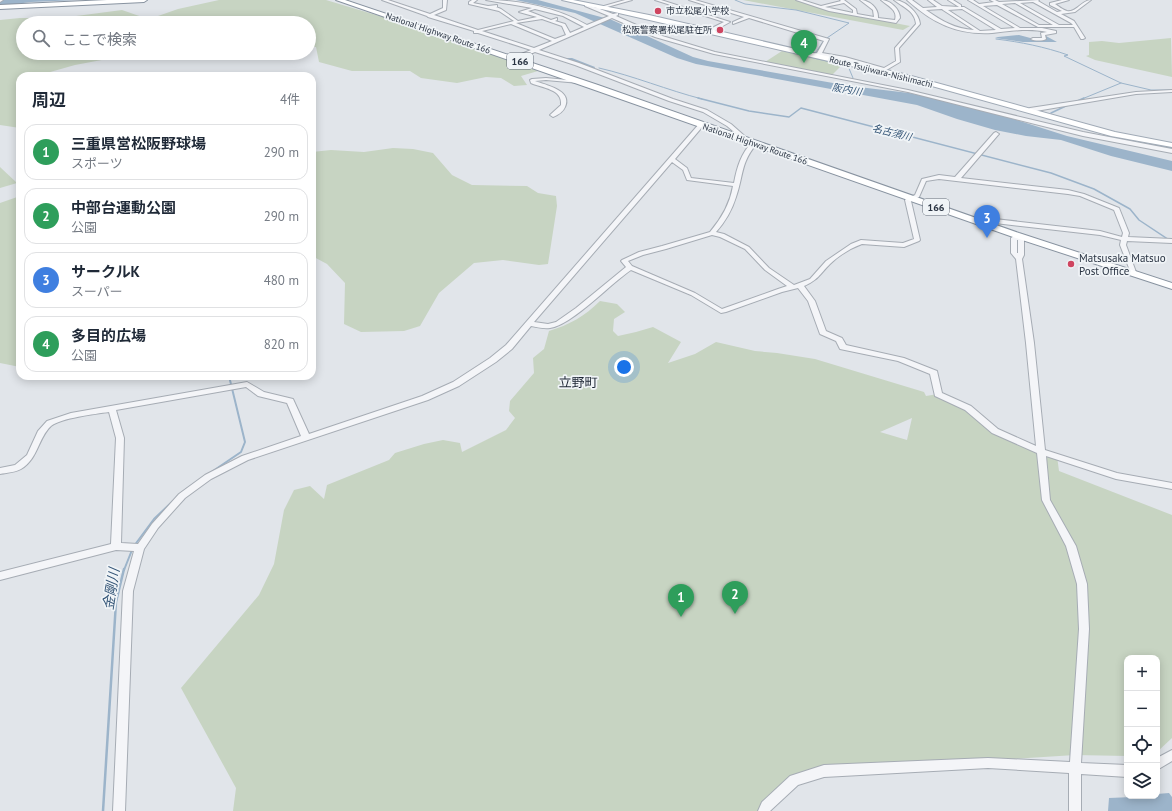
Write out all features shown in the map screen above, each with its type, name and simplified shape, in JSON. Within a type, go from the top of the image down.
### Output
[{"type":"highway","points":[[0,8],[144,0]]},
{"type":"highway","name":"National Highway Route 166","points":[[339,0],[581,82],[1017,236],[1133,272],[1172,286]]},
{"type":"main road","name":"Route Tsujiwara-Nishimachi","points":[[565,0],[884,70],[1114,134],[1172,145]]},
{"type":"street","points":[[384,0],[476,32],[577,64],[671,100],[705,111],[729,125],[750,142],[745,152],[735,185],[735,192],[726,214],[712,233]]},
{"type":"street","points":[[429,16],[445,8],[445,0]]},
{"type":"street","points":[[475,0],[470,3],[513,13],[536,8]]},
{"type":"street","points":[[488,0],[502,4],[536,8],[565,17],[587,27]]},
{"type":"street","points":[[599,8],[630,0]]},
{"type":"street","points":[[657,0],[728,22],[710,31]]},
{"type":"street","points":[[691,0],[825,39],[813,55]]},
{"type":"street","points":[[798,0],[855,15],[896,22],[899,18],[895,9],[883,0]]},
{"type":"street","points":[[807,3],[816,0]]},
{"type":"street","points":[[862,0],[876,10],[876,19]]},
{"type":"street","points":[[884,70],[898,61],[897,48],[916,27],[918,22],[914,14],[896,0]]},
{"type":"street","points":[[909,0],[952,28],[973,32],[1019,29],[1054,32],[1043,34],[1044,39],[1033,39]]},
{"type":"street","points":[[930,0],[942,8]]},
{"type":"street","points":[[924,9],[960,6],[950,0]]},
{"type":"street","points":[[970,0],[1019,29]]},
{"type":"street","points":[[992,0],[1038,26],[1075,26]]},
{"type":"street","points":[[1033,0],[1073,22],[1083,38]]},
{"type":"street","points":[[978,5],[1039,0]]},
{"type":"street","points":[[1066,12],[1051,4],[1067,0]]},
{"type":"street","points":[[1056,13],[1074,11],[1089,0]]},
{"type":"street","points":[[822,7],[844,1],[855,10],[855,15]]},
{"type":"street","points":[[1014,1],[1059,26]]},
{"type":"street","points":[[491,7],[502,4],[509,8]]},
{"type":"street","points":[[586,5],[657,36],[714,53],[908,91],[1083,134],[1172,151]]},
{"type":"street","points":[[980,32],[944,10],[963,8],[999,30]]},
{"type":"street","points":[[521,12],[526,12],[564,25],[568,34],[570,34]]},
{"type":"street","points":[[514,59],[621,12]]},
{"type":"street","points":[[513,13],[517,22]]},
{"type":"street","points":[[551,21],[565,17]]},
{"type":"street","points":[[734,22],[748,17]]},
{"type":"street","points":[[476,32],[488,27],[543,18]]},
{"type":"street","points":[[511,23],[555,41]]},
{"type":"street","points":[[553,114],[562,108],[564,102],[561,95],[556,90],[533,82],[532,80],[546,79],[581,82]]},
{"type":"street","points":[[1030,110],[1152,91],[1172,91]]},
{"type":"street","points":[[119,811],[128,591],[140,548],[155,526],[182,496],[208,477],[246,458],[425,398],[456,384],[498,356],[509,346],[701,125]]},
{"type":"street","points":[[957,179],[996,134]]},
{"type":"street","points":[[672,158],[685,170],[689,179],[735,185]]},
{"type":"street","points":[[1133,272],[1123,245],[1126,233],[1117,209],[1082,195],[1068,192],[939,177],[924,180],[917,196],[908,200],[917,240],[904,245],[892,246],[861,242],[853,245],[828,262],[812,280],[796,286],[721,311],[693,294],[630,267],[624,261],[641,253],[664,248],[712,233],[722,235],[747,248],[767,269],[796,286],[805,291],[816,308],[822,332],[839,340],[843,347],[889,356],[923,367],[934,374],[938,394],[968,408],[995,431],[1040,451],[1116,476],[1172,486]]},
{"type":"street","points":[[1068,192],[1072,186]]},
{"type":"street","points":[[978,221],[1100,233],[1124,238],[1169,240]]},
{"type":"street","points":[[1017,236],[1021,240],[1022,255],[1019,259],[1030,343],[1046,500],[1071,546],[1082,584],[1084,629],[1075,768],[1075,811]]},
{"type":"street","points":[[528,324],[550,326],[562,322],[618,274],[630,267]]},
{"type":"street","points":[[0,471],[18,467],[30,457],[42,431],[50,423],[71,416],[247,384],[261,394],[290,401],[306,437]]},
{"type":"street","points":[[112,409],[120,438],[116,546]]},
{"type":"street","points":[[0,576],[116,546],[140,548]]},
{"type":"street","points":[[1159,763],[1172,755]]},
{"type":"street","points":[[764,811],[766,806],[794,780],[824,771],[988,763],[1124,771]]},
{"type":"green space","points":[[219,0],[326,0],[406,24],[538,71],[521,76],[527,85],[514,86],[501,78],[486,77],[457,83],[421,78],[410,71],[352,71],[319,62],[316,47],[316,16],[158,16],[178,9]]},
{"type":"green space","points":[[743,0],[796,0],[828,10],[910,26],[903,30]]},
{"type":"green space","points":[[122,10],[139,16],[76,16]]},
{"type":"green space","points":[[16,18],[16,60],[102,60],[50,72],[16,72],[16,127],[0,125],[0,20]]},
{"type":"green space","points":[[1171,38],[1172,77],[1095,60],[1086,56],[1089,55],[1089,42],[1102,41],[1119,43]]},
{"type":"green space","points":[[782,51],[843,64],[832,75],[765,62]]},
{"type":"green space","points":[[393,148],[413,149],[433,153],[452,175],[472,185],[527,186],[538,193],[556,196],[557,206],[548,264],[539,265],[503,260],[474,263],[439,293],[420,326],[404,331],[361,332],[344,324],[345,283],[327,264],[316,258],[316,152],[331,150],[364,152]]},
{"type":"green space","points":[[0,167],[16,183],[0,188]]},
{"type":"green space","points":[[16,197],[16,366],[0,363],[0,203]]},
{"type":"green space","points":[[600,301],[617,304],[625,312],[614,319],[613,331],[618,336],[653,327],[681,342],[668,363],[695,354],[716,342],[755,351],[815,359],[924,392],[926,396],[938,394],[968,408],[995,431],[1057,456],[1059,471],[1172,515],[1172,738],[1160,749],[1160,655],[1124,655],[1124,756],[1075,755],[824,771],[794,781],[764,811],[233,811],[236,788],[181,688],[259,595],[274,564],[284,510],[294,490],[310,486],[324,499],[327,485],[389,460],[395,453],[443,440],[460,443],[462,452],[506,430],[515,418],[509,411],[510,401],[534,373],[533,358],[544,349],[549,331],[563,326],[589,311]],"holes":[[[912,418],[907,440],[880,432]]]},
{"type":"water","points":[[0,0],[78,0],[31,2],[0,6]]},
{"type":"water","name":"阪内川","points":[[516,0],[538,0],[612,20],[693,57],[708,61],[850,86],[909,93],[985,110],[1067,136],[1172,161],[1172,171],[1111,156],[1061,140],[1026,136],[995,130],[917,105],[696,64],[677,58],[575,13]]},
{"type":"water","points":[[1019,35],[1038,40],[1046,40],[1046,36],[1057,42],[1023,42],[995,38]]},
{"type":"water","points":[[1169,793],[1172,797],[1172,811],[1108,811],[1109,798],[1160,799],[1160,794]]},
{"type":"waterway","points":[[735,0],[745,4],[796,10],[849,23],[824,40],[816,52],[809,57],[848,66],[853,78]]},
{"type":"waterway","points":[[996,39],[1033,45],[1068,55],[1064,56],[1121,83]]},
{"type":"waterway","name":"名古須川","points":[[569,60],[591,67]]},
{"type":"waterway","name":"名古須川","points":[[599,68],[702,99]]},
{"type":"waterway","points":[[1082,99],[1121,83]]},
{"type":"waterway","points":[[1121,83],[1151,90],[1172,90]]},
{"type":"waterway","name":"名古須川","points":[[698,98],[749,111],[789,117],[801,108],[1051,173],[1094,189],[1130,209],[1139,220],[1172,242]]},
{"type":"waterway","points":[[1075,102],[1084,98]]},
{"type":"waterway","points":[[1051,113],[1068,105]]},
{"type":"waterway","points":[[1133,142],[1172,148]]},
{"type":"waterway","name":"金剛川","points":[[185,490],[241,452],[245,442],[230,380]]},
{"type":"waterway","name":"金剛川","points":[[134,546],[154,519],[173,501]]},
{"type":"waterway","name":"金剛川","points":[[124,570],[132,550]]},
{"type":"waterway","name":"金剛川","points":[[103,811],[116,602],[124,569]]},
{"type":"place","name":"市立松尾小学校","points":[[658,11]]},
{"type":"place","name":"松阪警察署松尾駐在所","points":[[720,30]]},
{"type":"place","name":"多目的広場","points":[[804,63]]},
{"type":"place","name":"サークルK","points":[[987,238]]},
{"type":"place","name":"Matsusaka Matsuo Post Office","points":[[1071,264]]},
{"type":"place","name":"中部台運動公園","points":[[735,614]]},
{"type":"place","name":"三重県営松阪野球場","points":[[681,617]]},
{"type":"district","name":"立野町","points":[[578,382]]}]
